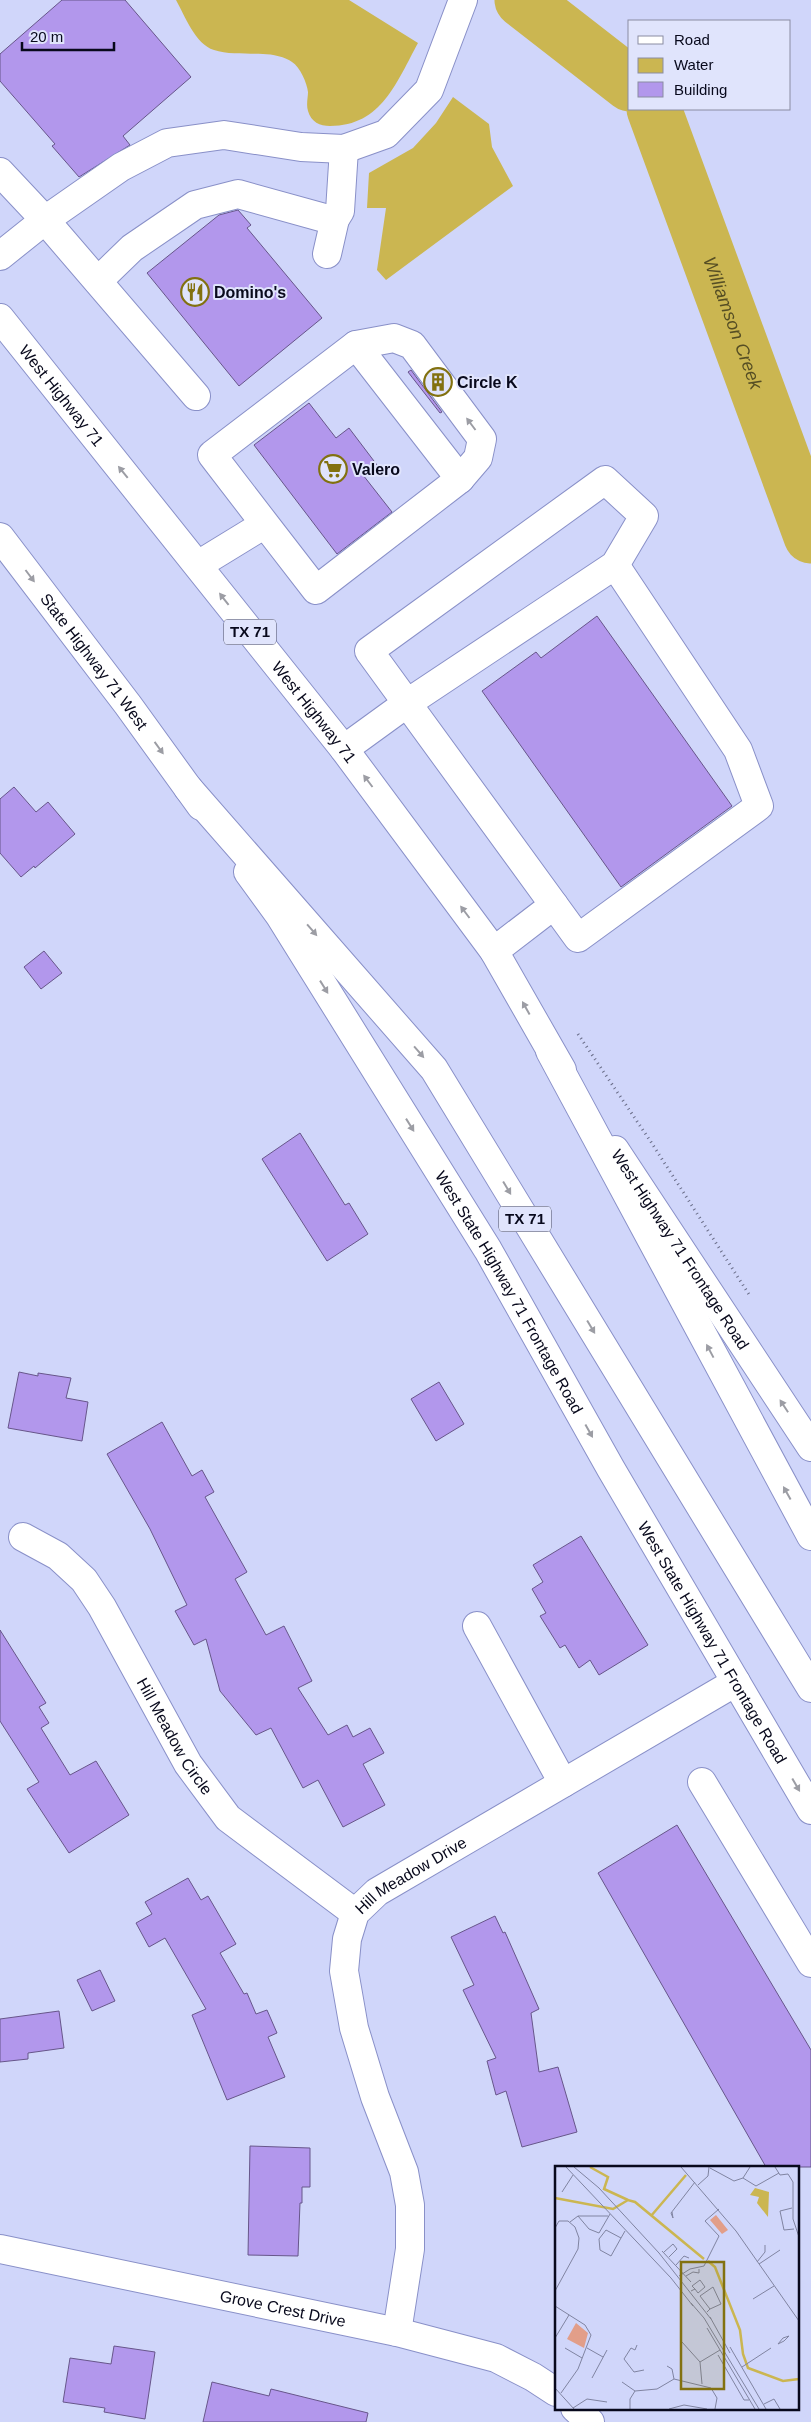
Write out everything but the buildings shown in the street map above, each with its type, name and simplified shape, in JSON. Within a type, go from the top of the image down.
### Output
[{"type":"main road","points":[[0,256],[45,220],[121,167],[167,143],[224,135],[301,147],[344,149],[386,134],[429,90],[463,0]]},
{"type":"main road","points":[[327,254],[335,219],[340,212],[344,149]]},
{"type":"main road","points":[[0,172],[45,220],[196,396]]},
{"type":"main road","points":[[98,281],[132,248],[196,205],[238,194],[328,219],[335,219]]},
{"type":"main road","name":"West Highway 71","points":[[0,318],[344,749],[494,951],[550,1051]]},
{"type":"main road","points":[[394,338],[412,344],[482,439],[478,458],[460,479],[316,590],[212,456],[356,345],[394,338]]},
{"type":"main road","points":[[356,345],[460,479]]},
{"type":"main road","points":[[344,749],[406,704],[615,565],[644,516],[605,480],[369,651],[406,704],[578,938],[759,806],[738,750],[615,565]]},
{"type":"main road","points":[[198,565],[266,524]]},
{"type":"main road","name":"State Highway 71 West","points":[[0,537],[188,788]]},
{"type":"main road","name":"West State Highway 71 Frontage Road","points":[[188,788],[280,916],[488,1250],[611,1469],[811,1810]]},
{"type":"main road","name":"TX 71","points":[[188,788],[434,1069],[811,1688]]},
{"type":"main road","points":[[494,951],[554,905]]},
{"type":"main road","name":"TX 71","points":[[550,1051],[811,1536]]},
{"type":"main road","name":"West Highway 71 Frontage Road","points":[[550,1051],[811,1446]]},
{"type":"main road","name":"Hill Meadow Circle","points":[[23,1537],[58,1556],[84,1580],[107,1615],[188,1764],[228,1818],[355,1913]]},
{"type":"main road","points":[[477,1626],[563,1783]]},
{"type":"main road","name":"Hill Meadow Drive","points":[[397,2332],[410,2249],[410,2206],[404,2172],[375,2097],[354,2028],[344,1971],[347,1939],[355,1913],[377,1892],[736,1682]]},
{"type":"main road","points":[[702,1782],[807,1949]]},
{"type":"main road","name":"Grove Crest Drive","points":[[0,2249],[397,2332],[496,2358],[533,2376],[555,2391]]},
{"type":"main road","points":[[577,2410],[590,2422]]},
{"type":"path","points":[[651,1142],[752,1300]]},
{"type":"water","points":[[176,0],[349,0],[418,43],[395,86],[375,110],[363,118],[348,124],[323,125],[316,123],[309,115],[306,84],[295,64],[275,55],[225,53],[207,47],[191,29]]},
{"type":"water","points":[[453,97],[489,124],[492,147],[513,186],[386,280],[377,270],[386,208],[367,208],[369,173],[413,148],[436,123]]},
{"type":"waterway","name":"Williamson Creek","points":[[522,0],[628,82]]},
{"type":"waterway","name":"Williamson Creek","points":[[654,110],[811,536]]},
{"type":"place","name":"Domino's","points":[[195,292]]},
{"type":"place","name":"Circle K","points":[[438,382]]},
{"type":"place","name":"Valero","points":[[333,469]]}]
